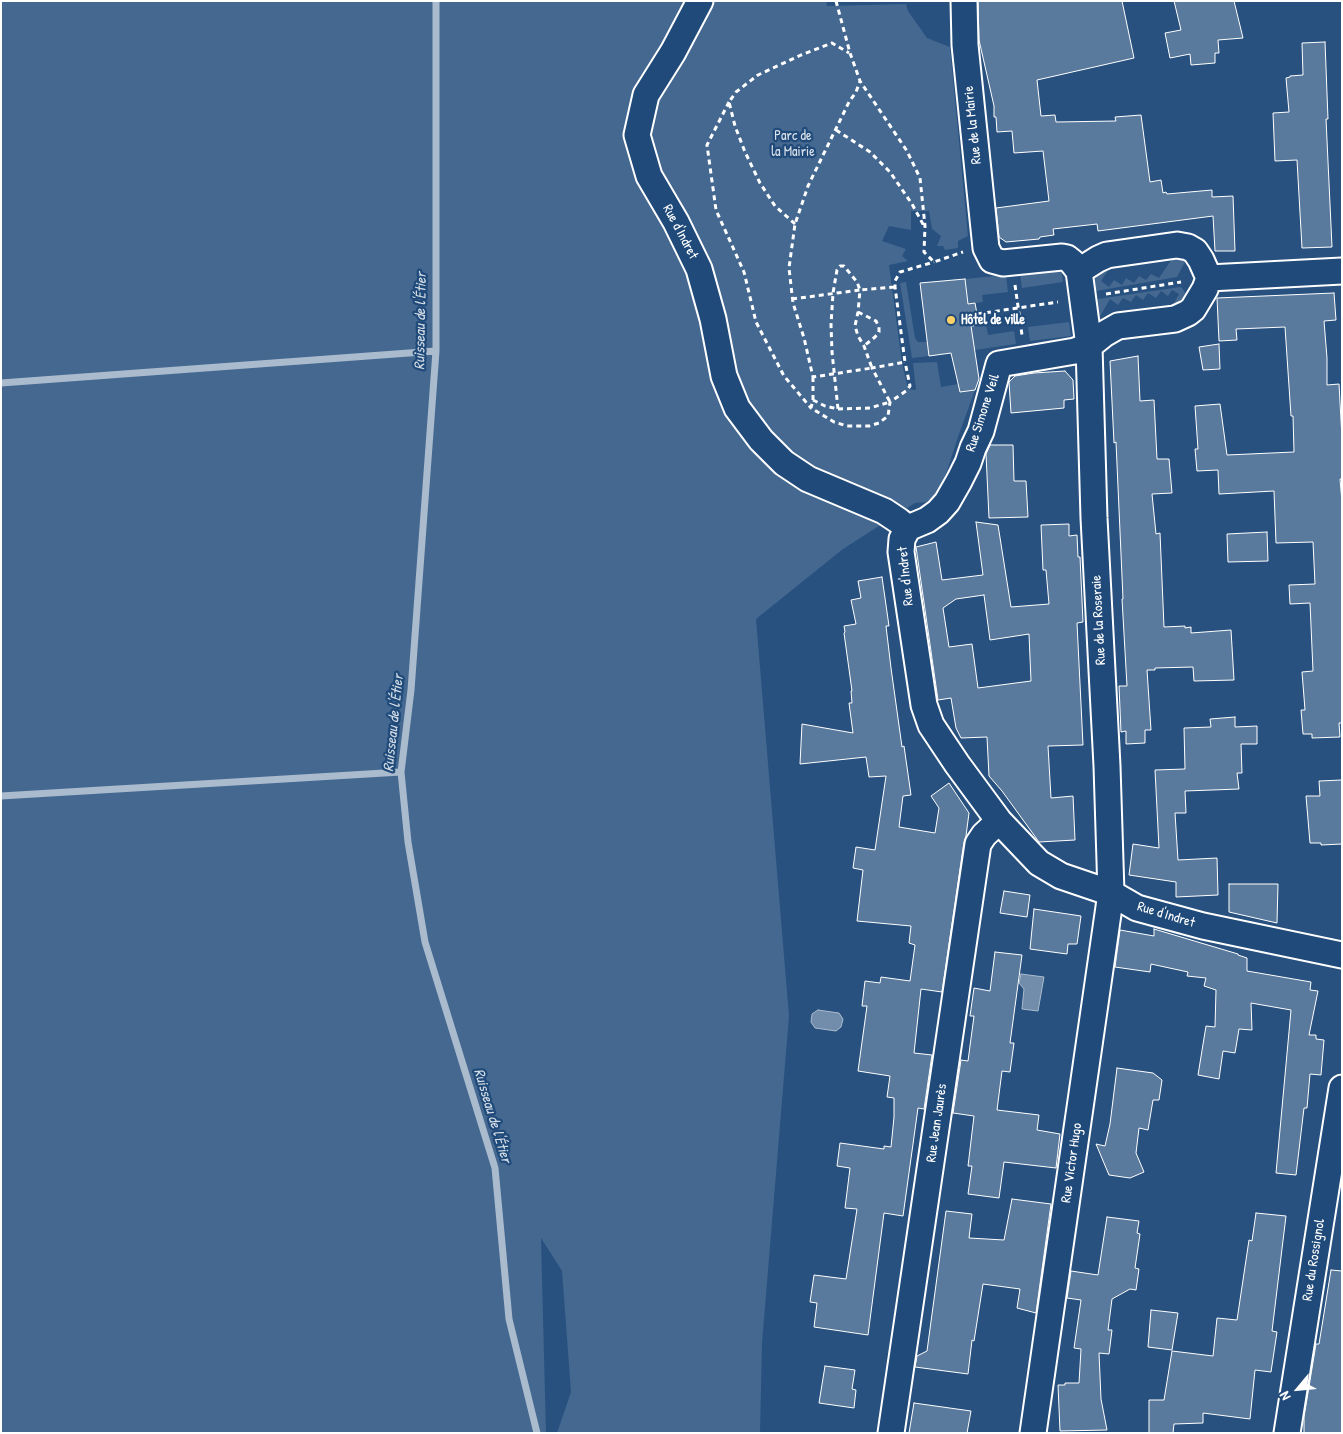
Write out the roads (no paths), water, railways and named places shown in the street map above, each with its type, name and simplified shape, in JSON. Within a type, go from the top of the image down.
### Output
[{"type":"street","name":"Rue d'Indret","points":[[700,1],[673,52],[646,95],[637,135],[649,176],[676,222],[699,269],[713,319],[724,376],[737,408],[761,440],[784,463],[808,478],[884,511],[908,528],[902,539],[900,552],[924,705],[931,725],[942,742],[999,820],[1039,862],[1061,876],[1111,893],[1137,908],[1203,926],[1342,955]]},
{"type":"street","name":"Rue de la Mairie","points":[[964,1],[965,45],[986,248],[992,260],[997,262],[1003,263],[1062,256],[1072,262],[1079,271]]},
{"type":"street","points":[[1079,271],[1107,255],[1177,245],[1188,247],[1195,251],[1209,278],[1202,294],[1193,309],[1188,313],[1175,319],[1118,326],[1089,346]]},
{"type":"street","name":"Rue de la Roseraie","points":[[1079,271],[1089,346],[1094,518],[1107,766],[1111,893]]},
{"type":"street","points":[[1209,278],[1342,271]]},
{"type":"street","name":"Rue Simone Veil","points":[[908,528],[927,520],[938,512],[948,502],[960,481],[972,448],[981,431],[999,364],[1075,351],[1089,346]]},
{"type":"street","name":"Rue Jean Jaurès","points":[[891,1433],[978,844],[999,820]]},
{"type":"street","name":"Rue Victor Hugo","points":[[1032,1433],[1111,893]]},
{"type":"street","name":"Rue du Rossignol","points":[[1287,1433],[1342,1088]]},
{"type":"waterway","name":"Ruisseau de l'Étier","points":[[436,1],[436,351],[411,690],[401,772],[408,842],[425,942],[495,1168],[509,1319],[537,1433]]},
{"type":"waterway","points":[[1,383],[436,351]]},
{"type":"waterway","points":[[1,796],[401,772]]},
{"type":"place","name":"Hôtel de ville","points":[[951,320]]},
{"type":"park label","name":"Parc de la Mairie","points":[[793,144]]}]
